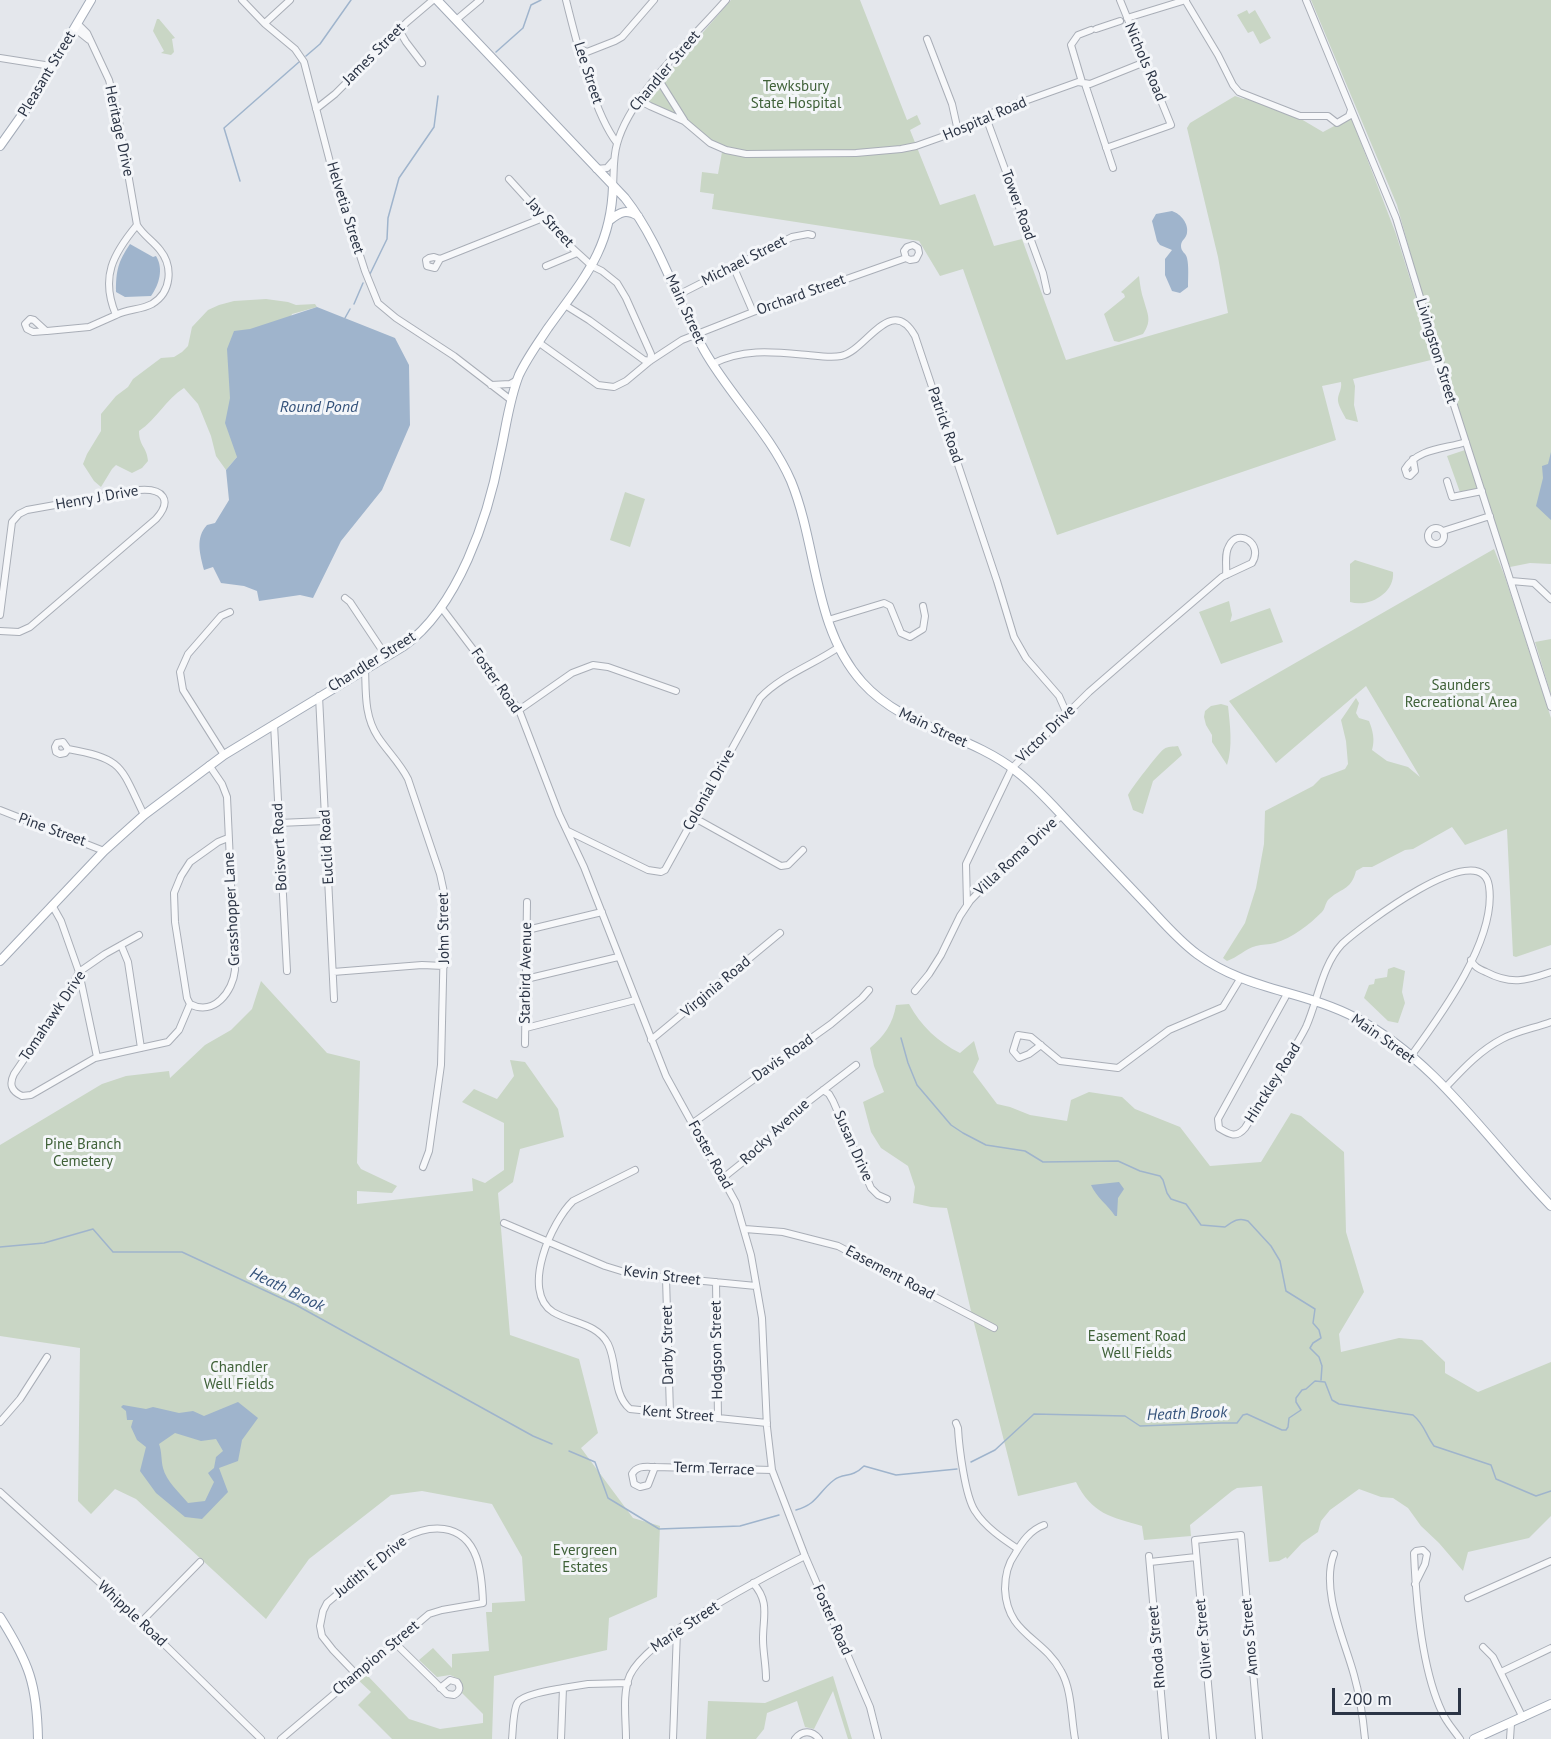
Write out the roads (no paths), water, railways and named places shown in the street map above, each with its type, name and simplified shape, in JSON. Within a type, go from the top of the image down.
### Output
[{"type":"main road","name":"Pleasant Street","points":[[0,146],[25,111],[91,0]]},
{"type":"main road","name":"Main Street","points":[[435,0],[639,216],[712,364],[773,448],[787,473],[802,514],[828,620],[839,647],[859,679],[894,710],[978,748],[1012,768],[1062,814],[1185,944],[1210,963],[1240,979],[1333,1007],[1363,1022],[1410,1056],[1445,1089],[1551,1206]]},
{"type":"main road","name":"Chandler Street","points":[[0,962],[104,851],[144,815],[224,755],[417,636],[441,607],[475,542],[485,516],[517,380],[538,342],[592,266],[604,241],[610,220],[613,186]]},
{"type":"main road","points":[[610,220],[623,212],[639,216]]},
{"type":"main road","points":[[0,1617],[25,1660],[34,1686],[38,1739]]},
{"type":"main road","points":[[1474,1739],[1551,1704]]},
{"type":"street","name":"Helvetia Street","points":[[242,0],[302,58],[359,252],[378,303],[394,317],[443,348],[511,400]]},
{"type":"street","points":[[265,23],[290,0]]},
{"type":"street","name":"James Street","points":[[316,109],[335,94],[399,30],[435,0]]},
{"type":"street","points":[[456,20],[480,0]]},
{"type":"street","name":"Lee Street","points":[[566,0],[600,111],[606,127],[617,143]]},
{"type":"street","points":[[580,48],[587,52],[619,39],[654,0]]},
{"type":"street","name":"Chandler Street","points":[[613,186],[617,143],[624,124],[639,99],[726,0]]},
{"type":"street","name":"Nichols Road","points":[[1107,148],[1171,125],[1120,0]]},
{"type":"street","points":[[1127,18],[1186,0],[1239,92],[1300,116],[1328,116],[1337,123],[1349,116],[1351,110]]},
{"type":"street","name":"Livingston Street","points":[[1306,0],[1400,229],[1551,707]]},
{"type":"street","points":[[1113,168],[1071,45],[1078,35],[1120,21]]},
{"type":"street","name":"Heritage Drive","points":[[75,26],[89,40],[104,69],[112,95],[137,225]]},
{"type":"street","points":[[399,30],[422,63]]},
{"type":"street","points":[[927,39],[952,104],[958,131]]},
{"type":"street","points":[[0,58],[51,66]]},
{"type":"street","name":"Hospital Road","points":[[657,77],[684,120],[710,143],[726,150],[746,154],[887,152],[916,146],[987,120],[994,112],[1084,83],[1105,79],[1145,62]]},
{"type":"street","name":"Hospital Road","points":[[639,99],[684,120]]},
{"type":"street","name":"Tower Road","points":[[987,120],[1043,273],[1047,291]]},
{"type":"street","points":[[596,169],[607,168],[614,159]]},
{"type":"street","name":"Jay Street","points":[[509,179],[577,253],[592,266],[611,277],[621,289],[651,354],[650,361]]},
{"type":"street","points":[[440,259],[543,218]]},
{"type":"street","points":[[47,331],[89,327],[116,315],[153,304],[163,294],[169,275],[164,256],[137,225],[119,248],[110,270],[109,295],[116,315]]},
{"type":"street","name":"Michael Street","points":[[678,295],[792,237],[812,235]]},
{"type":"street","points":[[546,266],[577,253]]},
{"type":"street","name":"Orchard Street","points":[[538,342],[598,386],[609,387],[622,384],[650,361],[682,340],[753,312],[906,258]]},
{"type":"street","points":[[734,268],[753,312]]},
{"type":"street","points":[[565,305],[644,360],[650,361]]},
{"type":"street","name":"Patrick Road","points":[[712,364],[730,356],[758,351],[843,356],[854,350],[884,323],[898,321],[907,325],[915,336],[998,581],[1014,637],[1026,658],[1059,696],[1067,714]]},
{"type":"street","points":[[491,384],[510,384],[517,380]]},
{"type":"street","points":[[1413,459],[1426,452],[1466,442]]},
{"type":"street","points":[[1448,481],[1452,497],[1482,491]]},
{"type":"street","name":"Henry J Drive","points":[[0,615],[12,522],[19,514],[36,508],[139,490],[153,490],[162,495],[165,504],[156,519],[45,615],[24,630],[0,631]]},
{"type":"street","points":[[1443,531],[1490,516]]},
{"type":"street","name":"Victor Drive","points":[[967,905],[966,864],[1012,768],[1067,714],[1191,604],[1226,575],[1252,563],[1255,559],[1254,549],[1249,540],[1238,538],[1231,542],[1226,555],[1226,575]]},
{"type":"street","points":[[1511,581],[1534,583],[1551,599]]},
{"type":"street","points":[[345,598],[386,656]]},
{"type":"street","points":[[828,620],[884,603],[890,606],[901,633],[910,637],[923,629],[925,616],[923,606]]},
{"type":"street","name":"Foster Road","points":[[441,607],[519,710],[666,1076],[736,1203],[745,1229],[762,1318],[767,1423],[772,1470],[805,1556],[870,1707],[878,1739]]},
{"type":"street","points":[[224,755],[183,690],[180,672],[188,654],[221,616],[230,612]]},
{"type":"street","name":"Colonial Drive","points":[[568,831],[658,873],[664,870],[760,698],[781,680],[839,647]]},
{"type":"street","points":[[519,710],[572,673],[593,665],[608,667],[676,691]]},
{"type":"street","name":"John Street","points":[[365,668],[367,710],[371,723],[381,742],[402,766],[408,779],[443,882],[445,897],[441,1065],[429,1151],[423,1167]]},
{"type":"street","name":"Euclid Road","points":[[319,696],[334,999]]},
{"type":"street","name":"Boisvert Road","points":[[274,724],[287,971]]},
{"type":"street","points":[[68,749],[103,756],[116,765],[125,776],[144,815]]},
{"type":"street","name":"Grasshopper Lane","points":[[209,765],[226,793],[235,975],[228,991],[216,1004],[206,1008],[190,1004],[187,998],[173,908],[174,893],[190,862],[218,842],[228,838]]},
{"type":"street","name":"Pine Street","points":[[0,810],[104,851]]},
{"type":"street","name":"Villa Roma Drive","points":[[915,991],[930,974],[941,956],[967,905],[994,876],[1062,814]]},
{"type":"street","points":[[693,817],[781,866],[788,865],[803,849]]},
{"type":"street","points":[[279,823],[325,821]]},
{"type":"street","points":[[1317,1002],[1328,964],[1343,944],[1394,904],[1449,875],[1472,869],[1480,871],[1485,875],[1489,885],[1485,929],[1452,996],[1410,1056]]},
{"type":"street","name":"Starbird Avenue","points":[[525,1044],[527,902]]},
{"type":"street","points":[[52,905],[58,912],[79,972],[98,1057]]},
{"type":"street","points":[[527,930],[602,912]]},
{"type":"street","name":"Virginia Road","points":[[651,1040],[780,933]]},
{"type":"street","name":"Tomahawk Drive","points":[[139,935],[79,972],[66,999],[14,1074],[11,1081],[12,1087],[22,1096],[31,1095],[98,1057],[166,1043],[178,1030],[190,1004]]},
{"type":"street","points":[[121,945],[128,962],[141,1048]]},
{"type":"street","points":[[526,979],[618,957]]},
{"type":"street","points":[[1471,960],[1476,967],[1507,981],[1525,980],[1551,972]]},
{"type":"street","points":[[333,972],[422,965],[444,966]]},
{"type":"street","points":[[1041,1045],[1019,1058],[1013,1051],[1018,1035],[1031,1037],[1041,1045],[1060,1061],[1118,1068],[1169,1030],[1223,1006],[1240,979]]},
{"type":"street","name":"Davis Road","points":[[693,1123],[831,1024],[869,990]]},
{"type":"street","name":"Hinckley Road","points":[[1287,994],[1218,1119],[1219,1128],[1232,1135],[1241,1133],[1252,1118],[1302,1034],[1317,1002]]},
{"type":"street","points":[[526,1028],[635,1000]]},
{"type":"street","points":[[1445,1089],[1472,1060],[1493,1044],[1514,1034],[1551,1022]]},
{"type":"street","name":"Rocky Avenue","points":[[723,1178],[741,1165],[792,1114],[856,1065]]},
{"type":"street","name":"Susan Drive","points":[[823,1090],[833,1101],[871,1188],[878,1195],[887,1199]]},
{"type":"street","name":"Kent Street","points":[[635,1170],[573,1201],[561,1215],[542,1259],[540,1294],[546,1306],[561,1316],[592,1328],[608,1344],[620,1394],[626,1406],[635,1410],[767,1423]]},
{"type":"street","name":"Kevin Street","points":[[504,1223],[617,1270],[666,1278],[756,1286]]},
{"type":"street","name":"Easement Road","points":[[745,1229],[783,1232],[838,1246],[994,1328]]},
{"type":"street","name":"Darby Street","points":[[666,1278],[670,1413]]},
{"type":"street","name":"Hodgson Street","points":[[716,1282],[718,1417]]},
{"type":"street","points":[[0,1422],[21,1399],[47,1357]]},
{"type":"street","points":[[956,1423],[968,1493],[974,1510],[987,1525],[1018,1549]]},
{"type":"street","name":"Term Terrace","points":[[655,1467],[772,1470]]},
{"type":"street","name":"Whipple Road","points":[[0,1492],[141,1622],[261,1739]]},
{"type":"street","points":[[1044,1525],[1032,1532],[1009,1563],[1005,1577],[1008,1609],[1018,1626],[1053,1659],[1062,1673],[1067,1685],[1075,1739]]},
{"type":"street","name":"Judith E Drive","points":[[357,1675],[322,1636],[320,1626],[323,1611],[327,1603],[404,1538],[426,1529],[447,1530],[464,1536],[475,1551],[483,1604]]},
{"type":"street","name":"Oliver Street","points":[[1213,1739],[1195,1540],[1241,1535]]},
{"type":"street","name":"Amos Street","points":[[1241,1535],[1259,1739]]},
{"type":"street","points":[[1415,1584],[1426,1561],[1424,1550],[1414,1552],[1415,1584],[1428,1663],[1436,1698],[1445,1719],[1460,1739]]},
{"type":"street","points":[[1334,1554],[1331,1571],[1334,1605],[1357,1684],[1365,1739]]},
{"type":"street","name":"Marie Street","points":[[626,1739],[628,1683],[631,1674],[644,1656],[677,1631],[753,1583],[805,1556]]},
{"type":"street","name":"Rhoda Street","points":[[1166,1739],[1150,1559],[1196,1557]]},
{"type":"street","points":[[1468,1598],[1551,1561]]},
{"type":"street","points":[[141,1622],[200,1562]]},
{"type":"street","points":[[753,1583],[761,1595],[765,1611],[763,1638],[766,1678]]},
{"type":"street","name":"Champion Street","points":[[281,1739],[423,1619],[435,1611],[483,1604]]},
{"type":"street","points":[[673,1739],[677,1631]]},
{"type":"street","points":[[395,1643],[440,1688]]},
{"type":"street","points":[[1483,1647],[1491,1654],[1523,1718]]},
{"type":"street","points":[[1501,1672],[1551,1648]]},
{"type":"street","points":[[512,1739],[516,1708],[519,1701],[528,1696],[588,1684],[628,1683]]},
{"type":"street","points":[[561,1739],[563,1688]]},
{"type":"street","points":[[1510,1739],[1511,1724]]},
{"type":"street","points":[[795,1739],[807,1732],[816,1735],[819,1739]]},
{"type":"water","points":[[1172,211],[1184,220],[1187,226],[1181,246],[1188,261],[1188,287],[1180,293],[1172,291],[1165,275],[1165,259],[1172,250],[1160,245],[1157,241],[1152,221],[1156,214]]},
{"type":"water","points":[[130,244],[153,257],[156,256],[160,266],[160,277],[151,296],[125,297],[116,292],[118,266]]},
{"type":"water","name":"Round Pond","points":[[317,307],[395,338],[409,365],[410,425],[382,490],[341,541],[313,598],[300,595],[259,601],[257,591],[244,586],[221,583],[213,567],[204,570],[200,552],[203,530],[207,525],[215,523],[229,500],[226,470],[237,457],[225,423],[230,398],[227,349],[234,331],[250,329]]},
{"type":"water","points":[[1551,452],[1551,520],[1536,506],[1543,478],[1542,466],[1548,464]]},
{"type":"water","points":[[1119,1182],[1124,1189],[1118,1198],[1117,1216],[1115,1216],[1091,1185]]},
{"type":"water","points":[[238,1402],[258,1418],[242,1440],[238,1461],[219,1468],[228,1492],[202,1519],[185,1517],[156,1493],[140,1471],[146,1447],[137,1440],[131,1427],[133,1420],[127,1420],[126,1411],[121,1407],[123,1405],[146,1409],[153,1407],[179,1413],[193,1411],[204,1416]],"holes":[[[175,1433],[201,1441],[216,1439],[223,1451],[216,1457],[214,1468],[208,1473],[214,1482],[205,1501],[188,1503],[165,1473],[159,1444]]]},
{"type":"waterway","points":[[306,56],[320,44],[351,0]]},
{"type":"waterway","points":[[496,52],[523,28],[531,5],[541,0]]},
{"type":"waterway","points":[[240,181],[224,128],[299,62]]},
{"type":"waterway","points":[[370,274],[387,239],[388,218],[399,178],[434,127],[438,96]]},
{"type":"waterway","points":[[354,304],[363,283]]},
{"type":"waterway","points":[[345,318],[350,309]]},
{"type":"waterway","points":[[901,1038],[917,1085],[951,1125],[963,1133],[986,1145],[1025,1151],[1043,1162],[1118,1161],[1140,1171],[1160,1176],[1171,1199],[1186,1204],[1201,1225],[1225,1227],[1236,1220],[1248,1221],[1271,1246],[1280,1261],[1286,1291],[1315,1309],[1313,1323],[1319,1330],[1321,1338],[1310,1348],[1319,1357],[1322,1366],[1321,1380]]},
{"type":"waterway","name":"Heath Brook","points":[[0,1247],[44,1243],[93,1229],[113,1252],[182,1252],[296,1305],[533,1436],[552,1444]]},
{"type":"waterway","name":"Heath Brook","points":[[971,1462],[995,1450],[1034,1414],[1125,1416],[1140,1426],[1237,1423],[1243,1415],[1247,1414],[1286,1430],[1289,1418],[1301,1410],[1296,1398],[1302,1390],[1315,1381],[1325,1382],[1332,1400],[1339,1404],[1413,1415],[1420,1422],[1434,1446],[1491,1465],[1496,1479],[1536,1496],[1551,1491]]},
{"type":"waterway","name":"Heath Brook","points":[[569,1451],[595,1462],[608,1498],[659,1529],[740,1526],[779,1515]]},
{"type":"waterway","name":"Heath Brook","points":[[796,1510],[813,1501],[838,1478],[855,1473],[864,1466],[896,1475],[957,1469]]},
{"type":"park label","name":"Tewksbury State Hospital","points":[[796,96]]},
{"type":"park label","name":"Saunders Recreational Area","points":[[1461,694]]},
{"type":"park label","name":"Pine Branch Cemetery","points":[[83,1154]]},
{"type":"park label","name":"Easement Road Well Fields","points":[[1137,1346]]},
{"type":"park label","name":"Chandler Well Fields","points":[[239,1376]]},
{"type":"park label","name":"Evergreen Estates","points":[[585,1560]]}]
